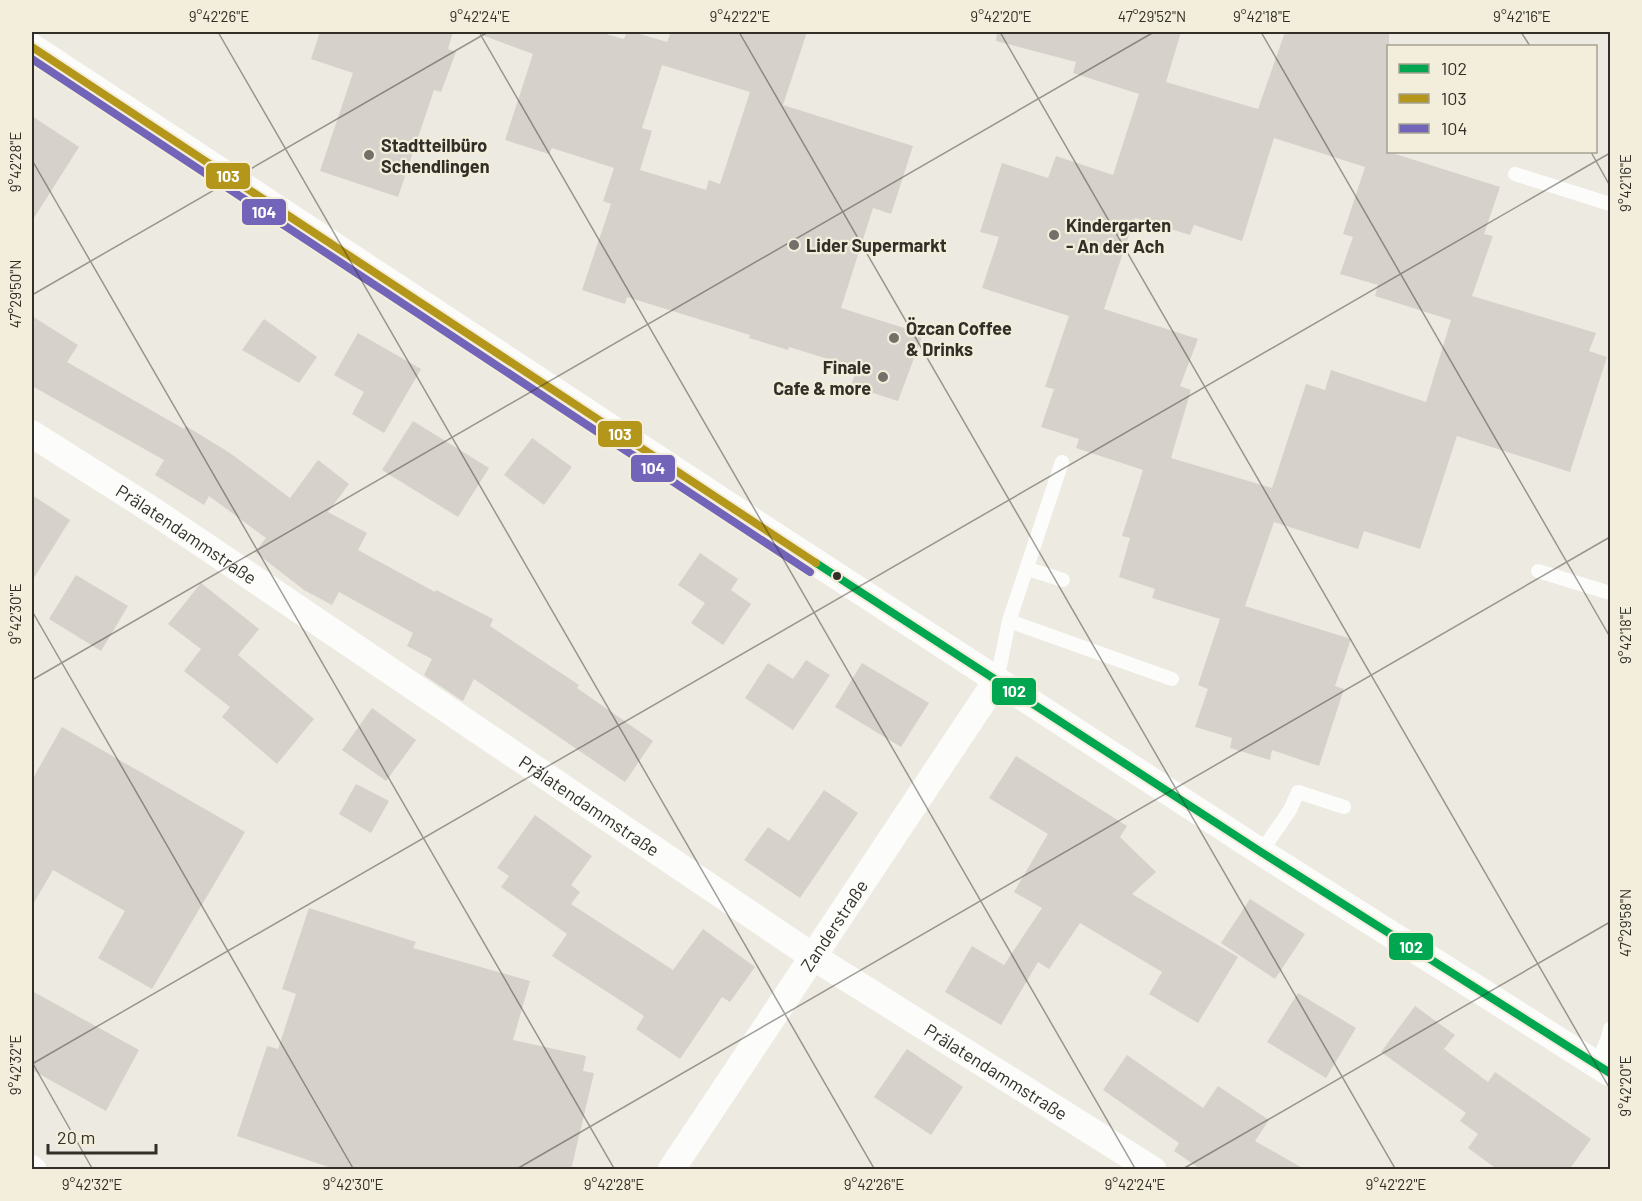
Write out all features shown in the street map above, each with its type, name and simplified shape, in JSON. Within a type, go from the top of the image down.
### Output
[{"type":"street","points":[[32,47],[747,518],[1261,852],[1603,1069]]},
{"type":"street","name":"Prälatendammstraße","points":[[32,434],[165,519],[812,956],[1153,1170]]},
{"type":"street","name":"Zanderstraße","points":[[671,1170],[997,680]]},
{"type":"lane","points":[[1515,174],[1611,204]]},
{"type":"lane","points":[[997,680],[1009,621],[1062,462]]},
{"type":"lane","points":[[1028,569],[1064,580]]},
{"type":"lane","points":[[1538,571],[1611,593]]},
{"type":"lane","points":[[1009,621],[1172,679]]},
{"type":"lane","points":[[1261,852],[1290,810],[1298,792],[1344,807]]},
{"type":"lane","points":[[1603,1069],[1611,1029]]},
{"type":"building","points":[[320,32],[453,32],[448,49],[456,52],[441,92],[434,90],[398,197],[320,171],[353,73],[311,59]]},
{"type":"building","points":[[482,32],[599,32],[624,39],[627,32],[633,32],[667,42],[671,32],[807,32],[783,105],[913,146],[891,214],[873,208],[841,308],[923,334],[898,401],[851,386],[857,368],[789,347],[788,350],[749,338],[750,335],[627,297],[625,304],[582,290],[611,204],[603,201],[614,168],[552,148],[549,154],[505,140],[533,54],[482,35]],"holes":[[[662,65],[750,92],[720,184],[709,180],[706,190],[640,170],[652,131],[642,128]]]},
{"type":"building","points":[[997,32],[1181,32],[1166,82],[1258,109],[1285,32],[1389,32],[1387,153],[1500,187],[1484,234],[1493,236],[1472,296],[1596,333],[1589,351],[1607,357],[1570,472],[1457,436],[1420,549],[1364,531],[1358,549],[1274,522],[1245,606],[1351,639],[1335,686],[1344,689],[1319,766],[1272,750],[1270,760],[1230,748],[1232,738],[1195,727],[1208,689],[1198,685],[1220,619],[1152,598],[1155,589],[1119,577],[1130,538],[1122,536],[1143,470],[1076,448],[1079,439],[1041,427],[1054,389],[1045,387],[1069,316],[982,288],[999,237],[980,232],[1002,163],[1048,178],[1056,156],[1113,175],[1139,94],[1073,73],[1076,62],[996,41]],"holes":[[[1274,138],[1365,167],[1343,234],[1353,237],[1340,274],[1378,285],[1375,296],[1451,320],[1426,402],[1331,370],[1325,390],[1306,384],[1272,488],[1171,458],[1191,390],[1180,386],[1198,339],[1104,309],[1135,218],[1190,235],[1194,225],[1242,241]]]},
{"type":"building","points":[[32,116],[79,147],[32,221]]},
{"type":"building","points":[[32,316],[78,345],[67,362],[184,429],[186,426],[230,453],[290,498],[318,460],[349,484],[328,512],[367,533],[358,550],[435,592],[436,590],[493,619],[490,626],[579,685],[577,688],[653,741],[625,782],[474,679],[463,701],[461,700],[424,675],[432,659],[407,646],[413,633],[339,592],[332,605],[304,590],[255,552],[266,538],[209,496],[204,505],[155,475],[164,460],[32,386]]},
{"type":"building","points":[[264,319],[317,357],[299,383],[242,350]]},
{"type":"building","points":[[358,333],[421,369],[384,433],[352,414],[364,392],[334,375]]},
{"type":"building","points":[[413,421],[489,468],[458,517],[382,470]]},
{"type":"building","points":[[532,438],[572,467],[544,505],[504,475]]},
{"type":"building","points":[[32,495],[70,520],[32,581]]},
{"type":"building","points":[[700,553],[738,579],[731,590],[751,604],[723,645],[691,623],[705,603],[678,585]]},
{"type":"building","points":[[76,575],[128,606],[101,651],[49,619]]},
{"type":"building","points":[[201,583],[259,629],[238,655],[314,719],[277,764],[222,717],[230,707],[184,671],[201,649],[168,624]]},
{"type":"building","points":[[806,660],[830,675],[793,730],[745,698],[768,663],[793,679]]},
{"type":"building","points":[[862,663],[929,703],[901,747],[835,707]]},
{"type":"building","points":[[372,708],[416,740],[386,781],[342,750]]},
{"type":"building","points":[[62,727],[245,832],[152,989],[98,958],[125,911],[53,870],[32,906],[32,780]]},
{"type":"building","points":[[1016,756],[1127,826],[1120,837],[1156,872],[1132,894],[1238,957],[1198,1023],[1149,994],[1162,972],[1080,923],[1049,969],[1038,962],[1001,1025],[945,992],[972,946],[1004,965],[1042,908],[1014,892],[1048,834],[989,798]]},
{"type":"building","points":[[356,784],[389,801],[371,833],[339,814]]},
{"type":"building","points":[[824,790],[858,813],[800,898],[744,860],[768,827],[789,841]]},
{"type":"building","points":[[535,815],[592,856],[571,885],[580,892],[571,904],[673,970],[703,929],[755,967],[730,1002],[722,997],[680,1059],[636,1029],[644,1016],[552,956],[567,934],[501,887],[509,876],[497,868]]},
{"type":"building","points":[[1250,899],[1305,934],[1275,979],[1221,943]]},
{"type":"building","points":[[309,908],[416,942],[413,948],[530,981],[513,1040],[586,1056],[583,1071],[594,1073],[571,1170],[337,1170],[237,1136],[267,1046],[278,1049],[296,994],[282,989]]},
{"type":"building","points":[[32,991],[139,1050],[106,1111],[32,1070]]},
{"type":"building","points":[[1298,993],[1356,1028],[1326,1078],[1267,1042]]},
{"type":"building","points":[[1415,1006],[1455,1035],[1444,1049],[1488,1082],[1495,1072],[1591,1139],[1569,1170],[1498,1170],[1468,1148],[1478,1134],[1460,1121],[1466,1113],[1381,1052]]},
{"type":"building","points":[[907,1049],[963,1087],[931,1135],[874,1097]]},
{"type":"building","points":[[1127,1055],[1203,1108],[1218,1086],[1269,1120],[1255,1141],[1306,1170],[1202,1170],[1174,1151],[1179,1143],[1103,1090]]},
{"type":"transit line","name":"103","points":[[32,47],[816,563]]},
{"type":"transit line","name":"104","points":[[32,59],[810,572]]},
{"type":"transit line","name":"102","points":[[816,563],[1261,852],[1610,1073]]},
{"type":"place","name":"Stadtteilbüro Schendlingen","points":[[369,155]]},
{"type":"place","name":"Kindergarten - An der Ach","points":[[1054,235]]},
{"type":"place","name":"Lider Supermarkt","points":[[794,245]]},
{"type":"place","name":"Özcan Coffee & Drinks","points":[[894,338]]},
{"type":"place","name":"Finale Cafe & more","points":[[883,377]]}]
